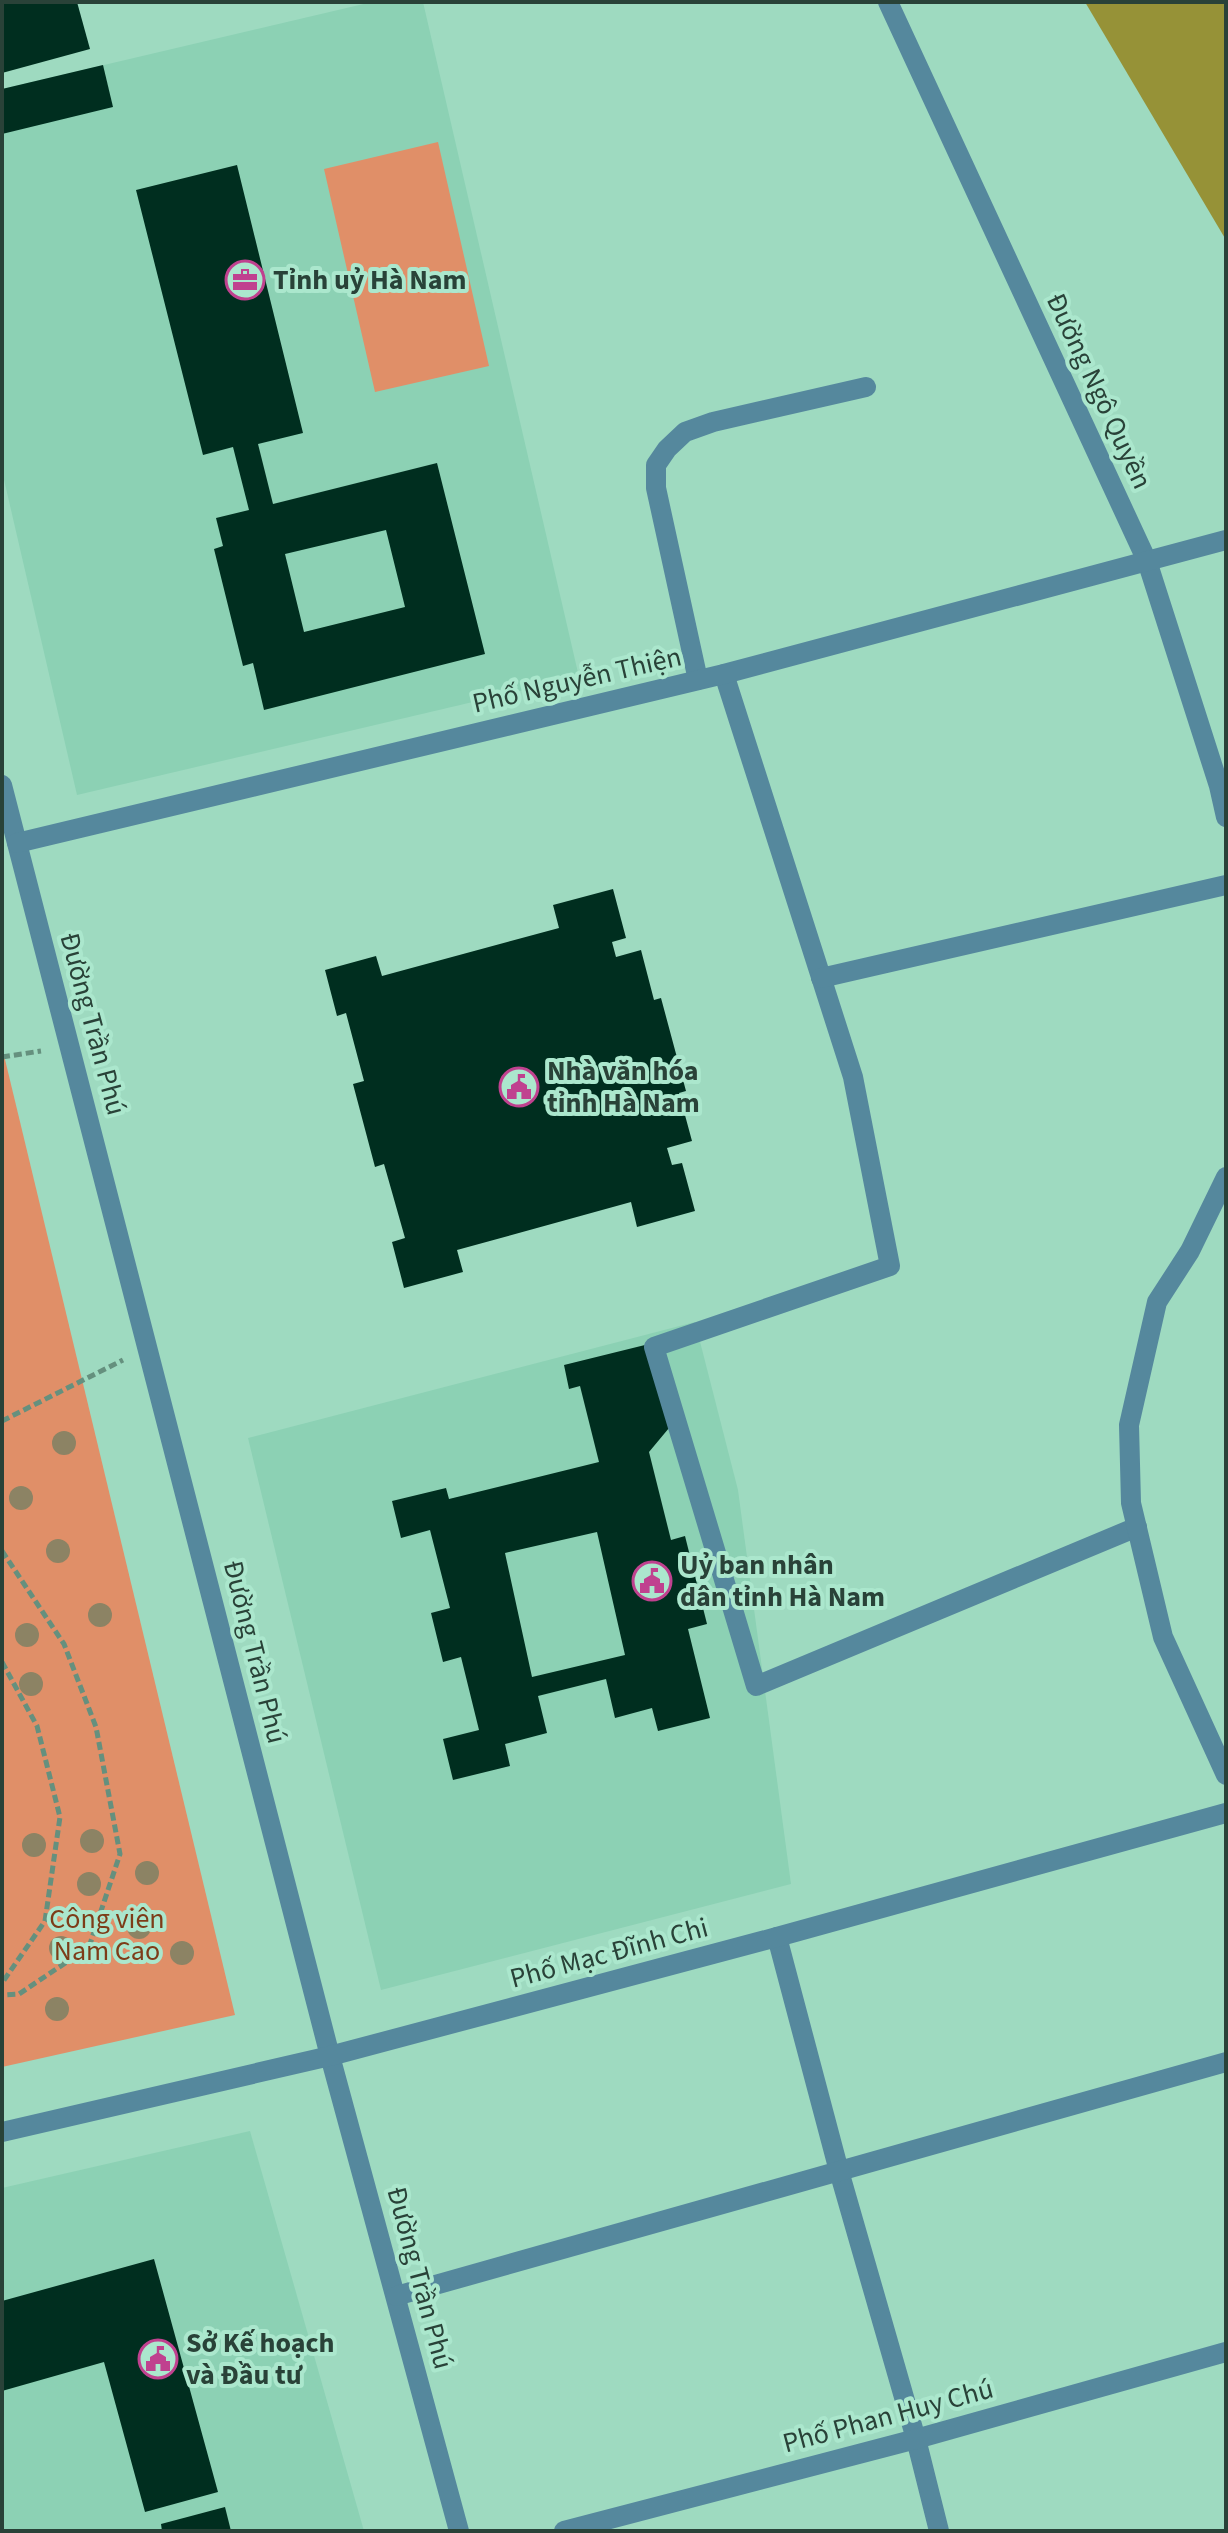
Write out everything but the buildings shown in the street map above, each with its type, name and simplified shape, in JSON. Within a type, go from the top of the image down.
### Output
[{"type":"street","name":"Đường Ngô Quyền","points":[[888,2],[1147,561],[1219,786],[1226,817]]},
{"type":"street","points":[[698,680],[656,488],[656,465],[685,432],[866,387]]},
{"type":"street","name":"Phố Nguyễn Thiện","points":[[17,843],[724,674],[1226,540]]},
{"type":"street","points":[[724,674],[853,1077],[890,1266],[654,1347],[756,1686],[1137,1527]]},
{"type":"street","name":"Đường Trần Phú","points":[[2,785],[330,2056],[459,2531]]},
{"type":"street","points":[[821,978],[1226,885]]},
{"type":"street","points":[[1226,1177],[1190,1251],[1157,1302],[1129,1425],[1131,1503],[1163,1637],[1226,1775]]},
{"type":"street","name":"Phố Mạc Đĩnh Chi","points":[[2,2132],[330,2056],[1226,1813]]},
{"type":"street","points":[[777,1937],[939,2531]]},
{"type":"street","points":[[396,2296],[1226,2062]]},
{"type":"street","name":"Phố Phan Huy Chú","points":[[564,2531],[916,2439],[1226,2352]]},
{"type":"path","points":[[2,1057],[70,1047]]},
{"type":"path","points":[[2,1421],[149,1347]]},
{"type":"path","points":[[2,1551],[64,1644],[96,1727],[120,1854],[89,1947],[19,1994],[2,1995]]},
{"type":"path","points":[[2,1662],[37,1726],[60,1817],[45,1921],[2,1983]]},
{"type":"shaded area","name":"Tỉnh uỷ Hà Nam","points":[[372,2],[423,2],[579,677],[77,795],[2,471],[2,89]]},
{"type":"shaded area","points":[[1085,2],[1226,2],[1226,240]]},
{"type":"shaded area","points":[[695,1322],[738,1490],[791,1884],[381,1990],[248,1438]]},
{"type":"shaded area","name":"Sở Kế hoạch và Đầu tư","points":[[250,2131],[364,2531],[2,2531],[2,2188]]},
{"type":"green space","points":[[438,142],[489,366],[375,392],[324,169]]},
{"type":"green space","name":"Công viên Nam Cao","points":[[2,1047],[235,2015],[2,2067]]},
{"type":"place","name":"Tỉnh uỷ Hà Nam","points":[[245,280]]},
{"type":"place","name":"Nhà văn hóa tỉnh Hà Nam","points":[[519,1087]]},
{"type":"place","name":"Uỷ ban nhân dân tỉnh Hà Nam","points":[[652,1581]]},
{"type":"place","name":"Sở Kế hoạch và Đầu tư","points":[[158,2359]]}]
